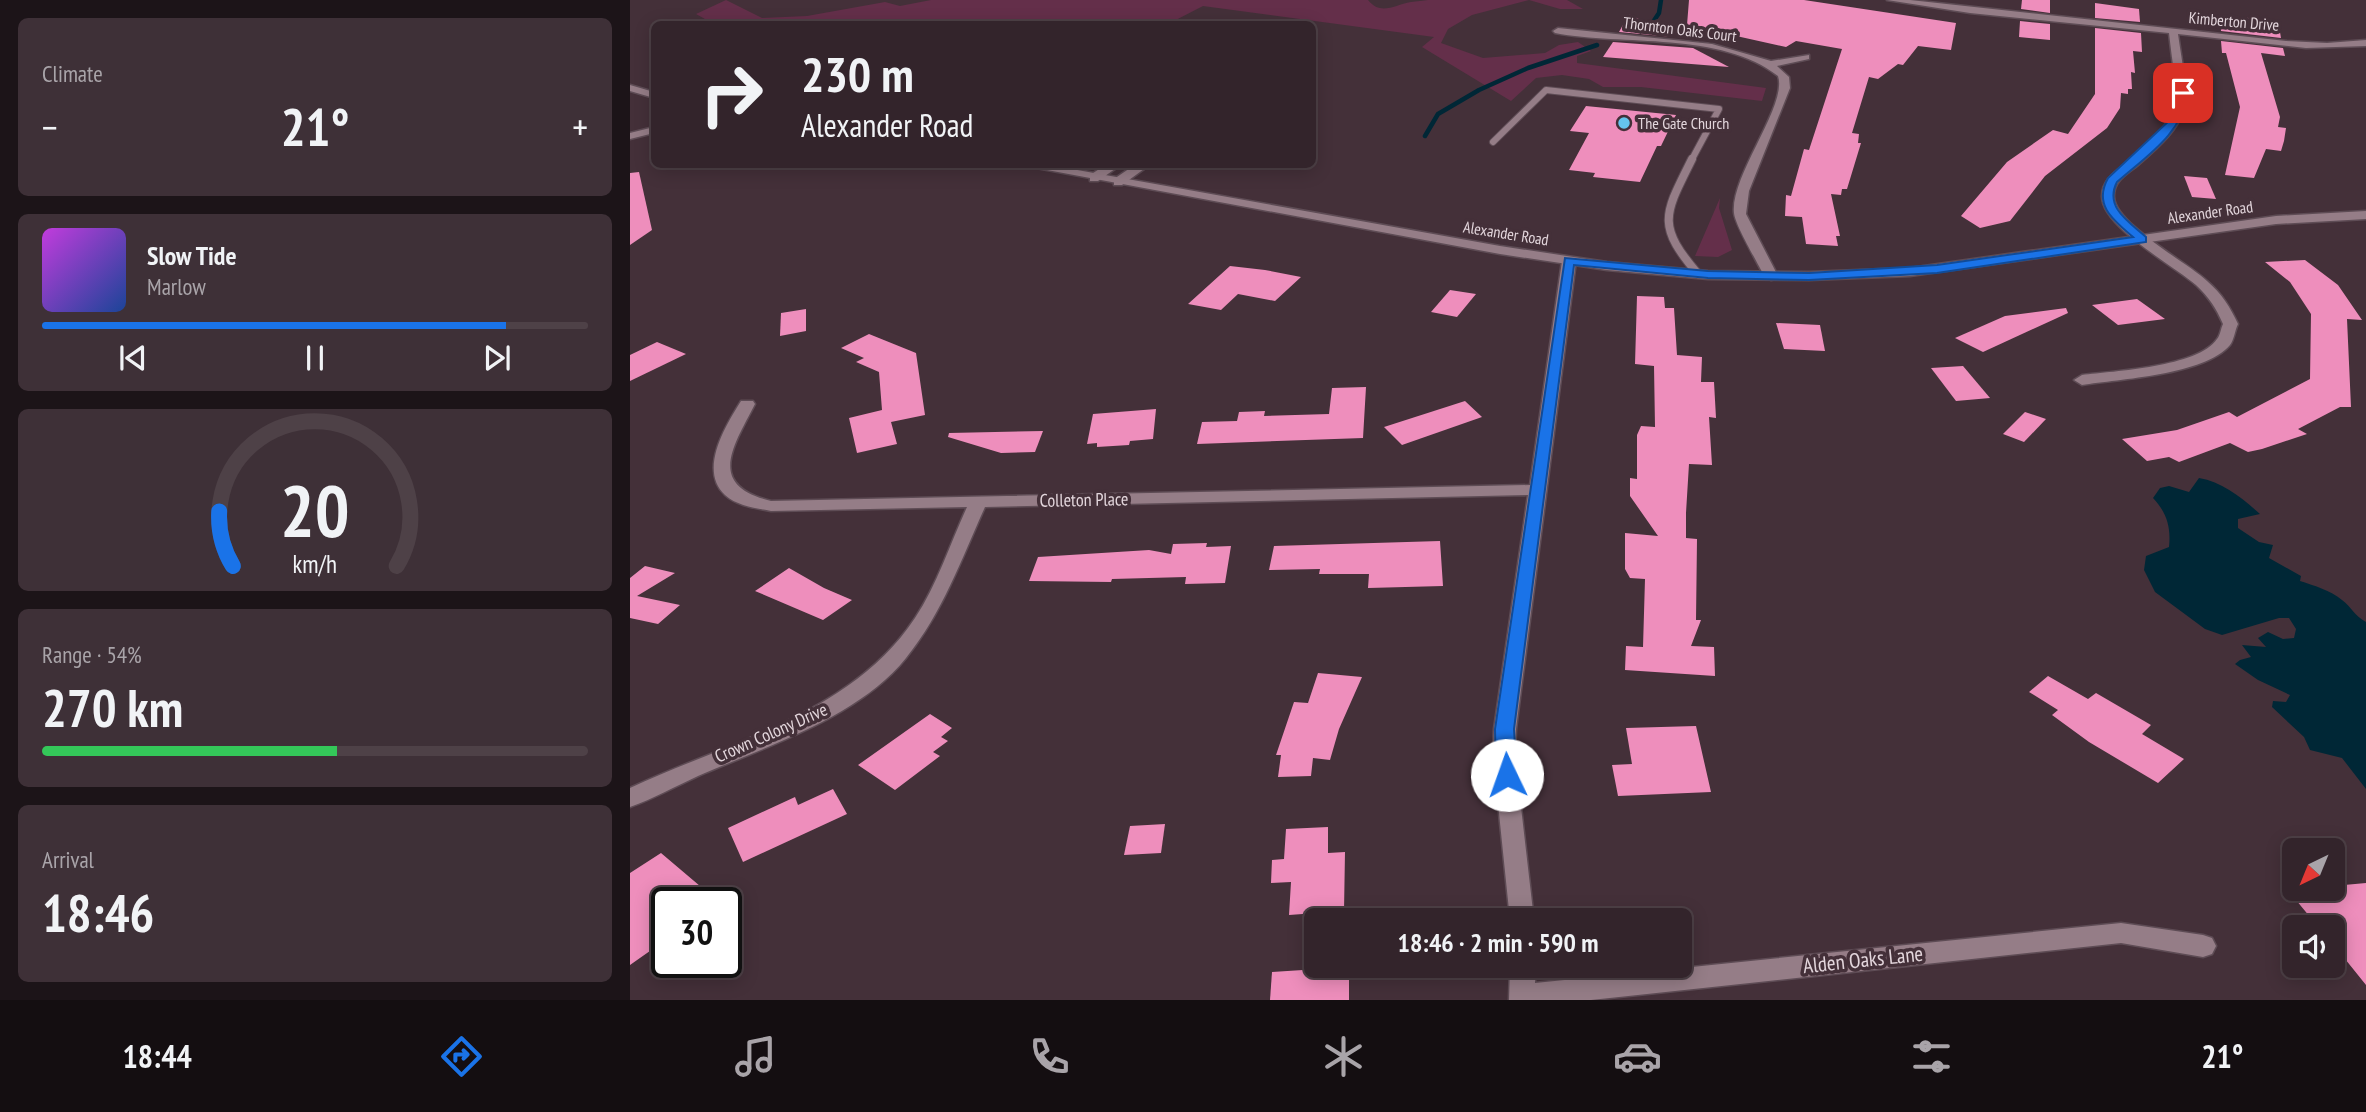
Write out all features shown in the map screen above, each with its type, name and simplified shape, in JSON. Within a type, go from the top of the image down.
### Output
[{"type":"street","name":"Kimberton Drive","points":[[1891,0],[1977,12],[2345,47],[2366,43]]},
{"type":"street","name":"Thornton Oaks Court","points":[[1558,31],[1717,47],[1770,64]]},
{"type":"street","points":[[2082,380],[2178,365],[2216,349],[2227,337],[2230,329],[2229,316],[2220,302],[2178,262],[2142,239],[2114,215],[2107,201],[2107,191],[2112,181],[2164,134],[2176,120],[2181,108],[2183,93],[2173,31]]},
{"type":"street","points":[[1770,64],[1806,57]]},
{"type":"street","points":[[1770,64],[1784,76],[1786,82],[1743,191],[1740,214],[1771,276]]},
{"type":"street","points":[[630,88],[651,94]]},
{"type":"street","points":[[630,136],[651,131]]},
{"type":"street","name":"Alexander Road","points":[[1042,168],[1569,261],[1698,274],[1771,276],[1910,272],[2276,220],[2366,215]]},
{"type":"street","points":[[1094,178],[1110,168]]},
{"type":"street","points":[[1118,182],[1139,168]]},
{"type":"street","points":[[1521,908],[1504,755],[1504,729],[1569,261]]},
{"type":"street","name":"Colleton Place","points":[[747,404],[720,465],[721,479],[730,491],[746,500],[771,506],[1537,490]]},
{"type":"street","name":"Crown Colony Drive","points":[[630,798],[817,715],[878,674],[902,650],[923,623],[978,502]]},
{"type":"street","name":"Alden Oaks Lane","points":[[1522,998],[2121,933],[2203,946]]},
{"type":"street","points":[[1522,998],[1523,978]]},
{"type":"lane","points":[[1493,142],[1546,90],[1719,108],[1684,177],[1666,220],[1668,234],[1698,274]]},
{"type":"shaded area","points":[[726,0],[762,18],[807,16],[885,2],[900,6],[931,0],[1368,0],[1383,8],[1428,0],[1529,0],[1472,15],[1448,29],[1441,43],[1483,58],[1545,53],[1559,45],[1578,42],[1591,51],[1577,56],[1577,63],[1766,88],[1762,101],[1641,87],[1603,87],[1589,79],[1562,75],[1536,78],[1511,101],[1422,47],[1434,37],[1203,6],[1174,21],[709,21],[696,14]]},
{"type":"shaded area","points":[[1529,0],[1567,0],[1583,9],[1560,9]]},
{"type":"shaded area","points":[[1720,198],[1719,208],[1732,250],[1718,257],[1695,256]]},
{"type":"water","points":[[2199,478],[2224,487],[2260,514],[2238,519],[2238,528],[2259,542],[2273,545],[2269,558],[2301,576],[2300,581],[2337,597],[2366,622],[2366,789],[2342,758],[2310,750],[2304,737],[2272,707],[2273,701],[2286,702],[2290,695],[2258,680],[2235,664],[2251,657],[2242,645],[2266,647],[2258,638],[2268,632],[2283,639],[2294,638],[2296,629],[2289,618],[2279,618],[2222,635],[2205,629],[2155,592],[2144,570],[2146,556],[2169,547],[2169,527],[2162,509],[2153,498],[2160,488],[2169,486],[2189,492]]},
{"type":"building","points":[[1689,0],[1804,0],[1956,23],[1951,50],[1918,46],[1903,65],[1898,64],[1878,79],[1869,77],[1852,133],[1859,134],[1858,143],[1861,143],[1847,189],[1842,189],[1841,195],[1831,194],[1840,236],[1836,236],[1838,246],[1806,244],[1802,217],[1785,216],[1786,195],[1791,196],[1804,149],[1809,150],[1842,49],[1796,41],[1786,47],[1687,25]]},
{"type":"building","points":[[2022,0],[2050,0],[2050,13],[2021,9]]},
{"type":"building","points":[[2095,3],[2139,9],[2140,22],[2095,18]]},
{"type":"building","points":[[1629,14],[1673,37],[1619,32]]},
{"type":"building","points":[[2220,15],[2278,21],[2281,38],[2221,31]]},
{"type":"building","points":[[2020,21],[2050,24],[2050,40],[2019,37]]},
{"type":"building","points":[[2095,28],[2141,33],[2142,52],[2133,51],[2135,73],[2131,72],[2132,89],[2128,89],[2128,94],[2121,93],[2120,108],[2107,128],[2045,176],[2010,221],[1980,228],[1961,216],[2007,162],[2053,130],[2068,134],[2095,94]]},
{"type":"building","points":[[2221,41],[2283,48],[2285,56],[2261,53],[2280,117],[2278,127],[2286,128],[2281,151],[2266,149],[2254,178],[2225,175],[2240,107],[2226,53],[2222,53]]},
{"type":"building","points":[[1613,42],[1693,48],[1729,67],[1603,57]]},
{"type":"building","points":[[1586,106],[1676,115],[1640,182],[1593,177],[1595,173],[1569,170],[1589,133],[1570,131]]},
{"type":"building","points":[[639,172],[652,230],[630,245],[630,173]]},
{"type":"building","points":[[2184,176],[2207,178],[2216,199],[2192,197]]},
{"type":"building","points":[[2305,260],[2338,285],[2362,320],[2347,319],[2351,407],[2340,407],[2298,429],[2307,434],[2262,449],[2248,452],[2230,443],[2179,462],[2169,457],[2147,461],[2122,439],[2177,430],[2229,412],[2237,417],[2310,379],[2311,314],[2290,282],[2265,262]]},
{"type":"building","points":[[1230,266],[1301,277],[1275,301],[1238,294],[1221,310],[1188,304]]},
{"type":"building","points":[[1450,290],[1476,294],[1457,317],[1431,312]]},
{"type":"building","points":[[1637,296],[1664,297],[1665,308],[1674,308],[1677,355],[1702,357],[1701,382],[1714,382],[1716,418],[1709,417],[1712,465],[1689,464],[1686,538],[1697,539],[1696,620],[1701,620],[1691,646],[1714,647],[1715,676],[1625,670],[1626,646],[1643,647],[1645,579],[1630,578],[1625,569],[1625,533],[1658,536],[1630,496],[1630,478],[1637,479],[1637,435],[1641,426],[1655,427],[1654,366],[1635,364]]},
{"type":"building","points":[[2137,299],[2165,319],[2118,325],[2092,305]]},
{"type":"building","points":[[2066,308],[2068,313],[1983,352],[1955,338],[2005,316]]},
{"type":"building","points":[[806,309],[806,331],[780,336],[781,313]]},
{"type":"building","points":[[1776,323],[1820,325],[1825,351],[1784,349]]},
{"type":"building","points":[[869,334],[916,353],[925,415],[891,422],[897,444],[857,453],[849,418],[882,410],[879,372],[856,362],[864,358],[841,348]]},
{"type":"building","points":[[657,342],[686,354],[630,381],[630,355]]},
{"type":"building","points":[[1963,366],[1990,398],[1956,401],[1931,368]]},
{"type":"building","points":[[1366,387],[1363,438],[1197,444],[1202,422],[1237,421],[1239,412],[1265,411],[1264,416],[1329,414],[1332,388]]},
{"type":"building","points":[[1465,401],[1482,417],[1402,445],[1384,427]]},
{"type":"building","points":[[1156,409],[1153,439],[1130,441],[1129,445],[1097,447],[1097,443],[1087,444],[1093,414]]},
{"type":"building","points":[[2025,412],[2046,419],[2024,442],[2003,434]]},
{"type":"building","points":[[1043,431],[1035,452],[1001,453],[948,437],[949,433]]},
{"type":"building","points":[[1440,541],[1443,586],[1368,588],[1369,574],[1319,574],[1320,569],[1269,570],[1274,546]]},
{"type":"building","points":[[1207,543],[1206,547],[1231,546],[1225,583],[1185,584],[1186,577],[1112,579],[1111,582],[1029,581],[1038,557],[1149,550],[1171,554],[1173,544]]},
{"type":"building","points":[[645,566],[675,573],[637,596],[680,605],[658,624],[630,618],[630,578]]},
{"type":"building","points":[[789,568],[852,600],[823,620],[755,591]]},
{"type":"building","points":[[1318,673],[1362,677],[1339,729],[1330,760],[1313,758],[1311,776],[1278,777],[1281,755],[1276,755],[1294,702],[1308,703]]},
{"type":"building","points":[[2048,676],[2088,699],[2096,693],[2151,725],[2142,734],[2184,759],[2158,783],[2089,742],[2052,715],[2058,710],[2029,692]]},
{"type":"building","points":[[930,714],[952,728],[941,737],[948,741],[933,752],[940,756],[895,790],[858,765]]},
{"type":"building","points":[[1696,726],[1711,792],[1618,796],[1612,765],[1632,764],[1626,728]]},
{"type":"building","points":[[833,789],[847,814],[743,862],[728,828],[795,797],[798,805]]},
{"type":"building","points":[[1165,824],[1161,853],[1124,855],[1130,826]]},
{"type":"building","points":[[1328,827],[1328,853],[1345,852],[1344,908],[1304,908],[1304,914],[1289,915],[1291,882],[1271,883],[1272,860],[1284,859],[1286,829]]},
{"type":"building","points":[[661,853],[701,887],[651,887],[651,950],[630,965],[630,873]]},
{"type":"building","points":[[2366,883],[2366,985],[2345,959],[2345,915],[2308,915],[2297,901],[2345,901],[2345,885]]},
{"type":"building","points":[[1304,970],[1304,978],[1349,978],[1349,1000],[1270,1000],[1272,972]]},
{"type":"waterway","points":[[1653,22],[1659,13],[1661,0]]},
{"type":"waterway","points":[[1425,136],[1438,114],[1479,90],[1528,68],[1597,45]]},
{"type":"place","name":"The Gate Church","points":[[1624,123]]},
{"type":"route","points":[[1507,775],[1504,729],[1569,261],[1708,275],[1809,276],[1910,272],[2142,239],[2114,215],[2107,201],[2107,191],[2112,181],[2176,120],[2183,93]]}]
